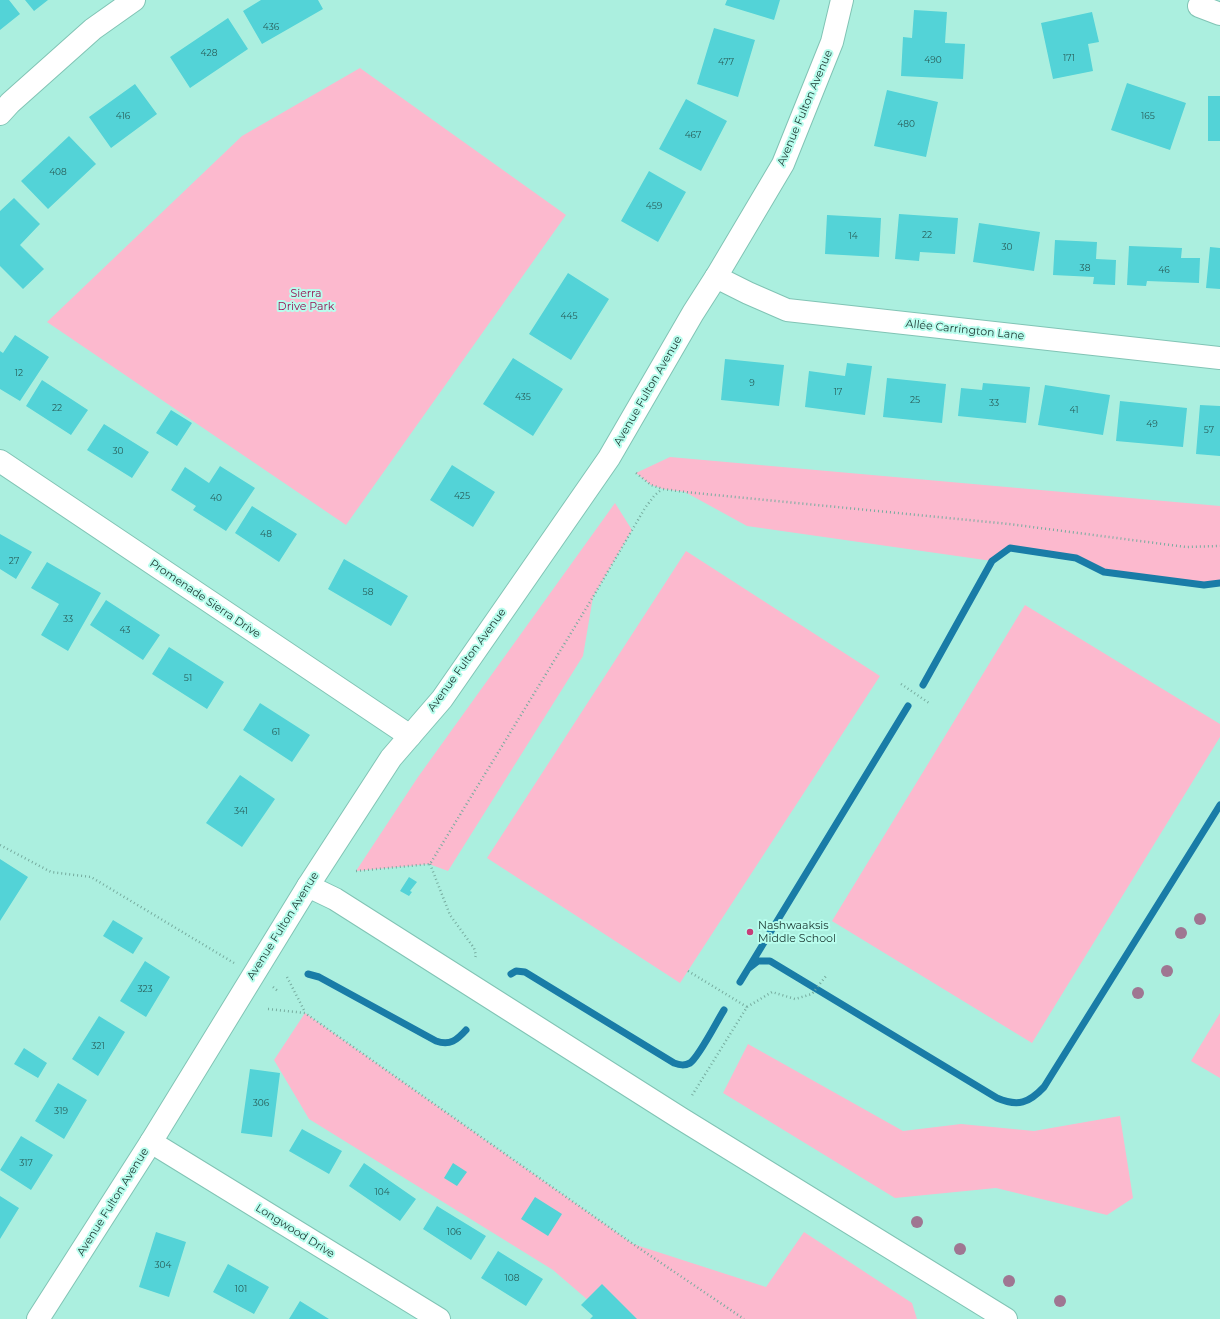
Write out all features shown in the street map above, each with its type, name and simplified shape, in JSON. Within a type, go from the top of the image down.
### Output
[{"type":"street","points":[[0,114],[10,103],[93,29],[134,0]]},
{"type":"street","name":"Avenue Fulton Avenue","points":[[38,1319],[150,1142],[308,886],[391,758],[442,699],[608,458],[783,164],[832,42],[842,0]]},
{"type":"street","points":[[1199,6],[1220,14]]},
{"type":"street","name":"Allée Carrington Lane","points":[[716,277],[787,310],[1220,358]]},
{"type":"street","name":"Promenade Sierra Drive","points":[[0,461],[410,736]]},
{"type":"street","points":[[308,886],[335,899],[687,1122],[1006,1319]]},
{"type":"street","name":"Longwood Drive","points":[[150,1142],[439,1319]]},
{"type":"path","points":[[636,473],[651,485],[663,489],[1009,524],[1186,547],[1220,546]]},
{"type":"path","points":[[430,864],[593,597],[645,508],[654,496],[663,489]]},
{"type":"path","points":[[901,684],[929,703]]},
{"type":"path","points":[[0,845],[51,872],[91,878],[237,965]]},
{"type":"path","points":[[356,870],[430,864]]},
{"type":"path","points":[[430,864],[450,915],[474,948],[476,955],[475,961]]},
{"type":"path","points":[[688,971],[747,1008]]},
{"type":"path","points":[[690,1098],[747,1008],[772,992],[795,999],[812,994],[826,976]]},
{"type":"path","points":[[288,977],[305,1013]]},
{"type":"path","points":[[268,1009],[305,1013],[633,1244],[744,1319]]},
{"type":"green space","name":"Sierra Drive Park","points":[[360,68],[566,215],[346,525],[47,322],[242,136]]},
{"type":"green space","points":[[670,457],[1220,506],[1220,583],[1204,585],[1104,572],[1076,558],[1010,548],[992,561],[747,526],[685,492],[663,489],[651,485],[636,473]]},
{"type":"green space","points":[[615,503],[632,530],[593,597],[583,656],[448,871],[429,864],[356,871],[418,777]]},
{"type":"green space","points":[[686,551],[880,676],[680,983],[487,858]]},
{"type":"green space","points":[[1025,605],[1220,724],[1220,737],[1032,1043],[832,921]]},
{"type":"green space","points":[[305,1013],[633,1244],[766,1287],[804,1232],[912,1303],[917,1319],[610,1319],[553,1270],[309,1119],[274,1060]]},
{"type":"green space","points":[[1220,1013],[1220,1078],[1191,1061]]},
{"type":"green space","points":[[748,1044],[903,1131],[961,1124],[1034,1131],[1120,1116],[1133,1198],[1107,1215],[996,1188],[895,1198],[723,1093]]},
{"type":"building","points":[[0,0],[9,0],[20,14],[0,30]]},
{"type":"building","points":[[25,0],[48,0],[34,11]]},
{"type":"building","points":[[261,0],[318,0],[323,9],[262,44],[243,11]]},
{"type":"building","points":[[727,0],[780,0],[774,20],[725,5]]},
{"type":"building","points":[[914,10],[947,12],[945,43],[965,44],[963,79],[901,76],[903,37],[912,38]]},
{"type":"building","points":[[1092,12],[1099,42],[1088,44],[1093,71],[1053,79],[1041,23]]},
{"type":"building","points":[[228,18],[248,49],[190,88],[170,57]]},
{"type":"building","points":[[714,28],[755,40],[738,97],[697,84]]},
{"type":"building","points":[[1127,83],[1186,103],[1170,150],[1111,130]]},
{"type":"building","points":[[135,84],[157,114],[111,148],[89,117]]},
{"type":"building","points":[[887,90],[938,102],[926,157],[874,146]]},
{"type":"building","points":[[1208,96],[1220,96],[1220,141],[1208,141]]},
{"type":"building","points":[[686,99],[727,121],[701,171],[659,149]]},
{"type":"building","points":[[69,136],[96,164],[48,209],[21,181]]},
{"type":"building","points":[[649,171],[686,192],[658,242],[621,221]]},
{"type":"building","points":[[14,198],[40,224],[20,245],[44,269],[23,289],[0,266],[0,211]]},
{"type":"building","points":[[899,214],[958,218],[955,254],[920,252],[919,261],[895,259]]},
{"type":"building","points":[[827,215],[881,218],[879,257],[825,254]]},
{"type":"building","points":[[979,223],[1040,232],[1034,271],[973,262]]},
{"type":"building","points":[[1055,240],[1097,242],[1096,259],[1116,260],[1115,285],[1093,284],[1094,277],[1053,275]]},
{"type":"building","points":[[1129,246],[1182,248],[1181,258],[1200,258],[1199,283],[1147,281],[1146,286],[1127,285]]},
{"type":"building","points":[[1210,247],[1220,248],[1220,289],[1206,288]]},
{"type":"building","points":[[568,273],[609,299],[571,360],[529,334]]},
{"type":"building","points":[[15,335],[49,357],[20,401],[0,389],[0,351],[3,353]]},
{"type":"building","points":[[513,358],[563,389],[533,436],[483,404]]},
{"type":"building","points":[[725,359],[784,365],[779,406],[721,400]]},
{"type":"building","points":[[847,363],[872,366],[865,415],[805,407],[809,371],[845,376]]},
{"type":"building","points":[[887,378],[946,384],[942,423],[883,417]]},
{"type":"building","points":[[42,380],[88,410],[71,435],[26,406]]},
{"type":"building","points":[[983,383],[1030,387],[1026,423],[958,416],[961,388],[982,390]]},
{"type":"building","points":[[1045,385],[1110,395],[1103,435],[1038,425]]},
{"type":"building","points":[[1120,401],[1187,408],[1183,447],[1116,441]]},
{"type":"building","points":[[1200,405],[1220,406],[1220,456],[1196,454]]},
{"type":"building","points":[[171,410],[192,423],[177,446],[156,433]]},
{"type":"building","points":[[104,424],[149,452],[132,478],[87,450]]},
{"type":"building","points":[[452,465],[495,492],[473,527],[430,500]]},
{"type":"building","points":[[220,466],[255,488],[226,531],[193,510],[196,506],[171,490],[185,467],[209,483]]},
{"type":"building","points":[[252,506],[297,534],[279,562],[235,533]]},
{"type":"building","points":[[0,534],[32,552],[16,579],[0,569]]},
{"type":"building","points":[[344,559],[408,596],[391,626],[328,589]]},
{"type":"building","points":[[47,562],[101,593],[68,651],[41,635],[59,604],[31,588]]},
{"type":"building","points":[[106,600],[160,635],[143,660],[90,625]]},
{"type":"building","points":[[169,647],[224,682],[207,709],[152,674]]},
{"type":"building","points":[[260,703],[310,735],[292,762],[243,730]]},
{"type":"building","points":[[240,775],[275,799],[242,847],[206,823]]},
{"type":"building","points":[[0,859],[28,877],[0,921]]},
{"type":"building","points":[[409,877],[417,882],[410,891],[412,892],[409,896],[400,891]]},
{"type":"building","points":[[113,920],[143,938],[133,954],[103,936]]},
{"type":"building","points":[[145,961],[170,977],[146,1017],[120,1001]]},
{"type":"building","points":[[99,1016],[125,1032],[98,1076],[72,1059]]},
{"type":"building","points":[[24,1048],[47,1063],[38,1078],[14,1064]]},
{"type":"building","points":[[250,1069],[280,1073],[272,1137],[241,1133]]},
{"type":"building","points":[[58,1083],[87,1100],[64,1139],[35,1121]]},
{"type":"building","points":[[302,1129],[342,1151],[329,1174],[289,1151]]},
{"type":"building","points":[[21,1136],[53,1155],[31,1190],[0,1170]]},
{"type":"building","points":[[364,1163],[416,1199],[400,1221],[349,1186]]},
{"type":"building","points":[[453,1163],[467,1172],[457,1186],[444,1178]]},
{"type":"building","points":[[0,1196],[19,1208],[0,1239]]},
{"type":"building","points":[[535,1197],[562,1214],[548,1236],[521,1219]]},
{"type":"building","points":[[437,1206],[486,1236],[471,1260],[423,1229]]},
{"type":"building","points":[[156,1232],[186,1242],[169,1297],[139,1287]]},
{"type":"building","points":[[498,1251],[543,1279],[526,1306],[481,1278]]},
{"type":"building","points":[[228,1264],[269,1287],[254,1314],[213,1292]]},
{"type":"building","points":[[602,1284],[637,1319],[590,1319],[593,1316],[581,1305]]},
{"type":"building","points":[[300,1301],[329,1319],[289,1319]]},
{"type":"waterway","points":[[923,685],[992,561],[1010,548],[1076,558],[1104,572],[1204,585],[1220,583]]},
{"type":"waterway","points":[[740,982],[908,706]]},
{"type":"waterway","points":[[749,968],[758,961],[770,961],[997,1098],[1004,1101],[1017,1103],[1023,1102],[1033,1097],[1044,1087],[1220,805]]},
{"type":"waterway","points":[[511,974],[516,971],[525,972],[674,1063],[680,1065],[688,1064],[694,1059],[724,1010]]},
{"type":"waterway","points":[[308,974],[319,977],[436,1041],[445,1043],[453,1041],[466,1030]]},
{"type":"place","name":"Nashwaaksis Middle School","points":[[750,932]]}]
